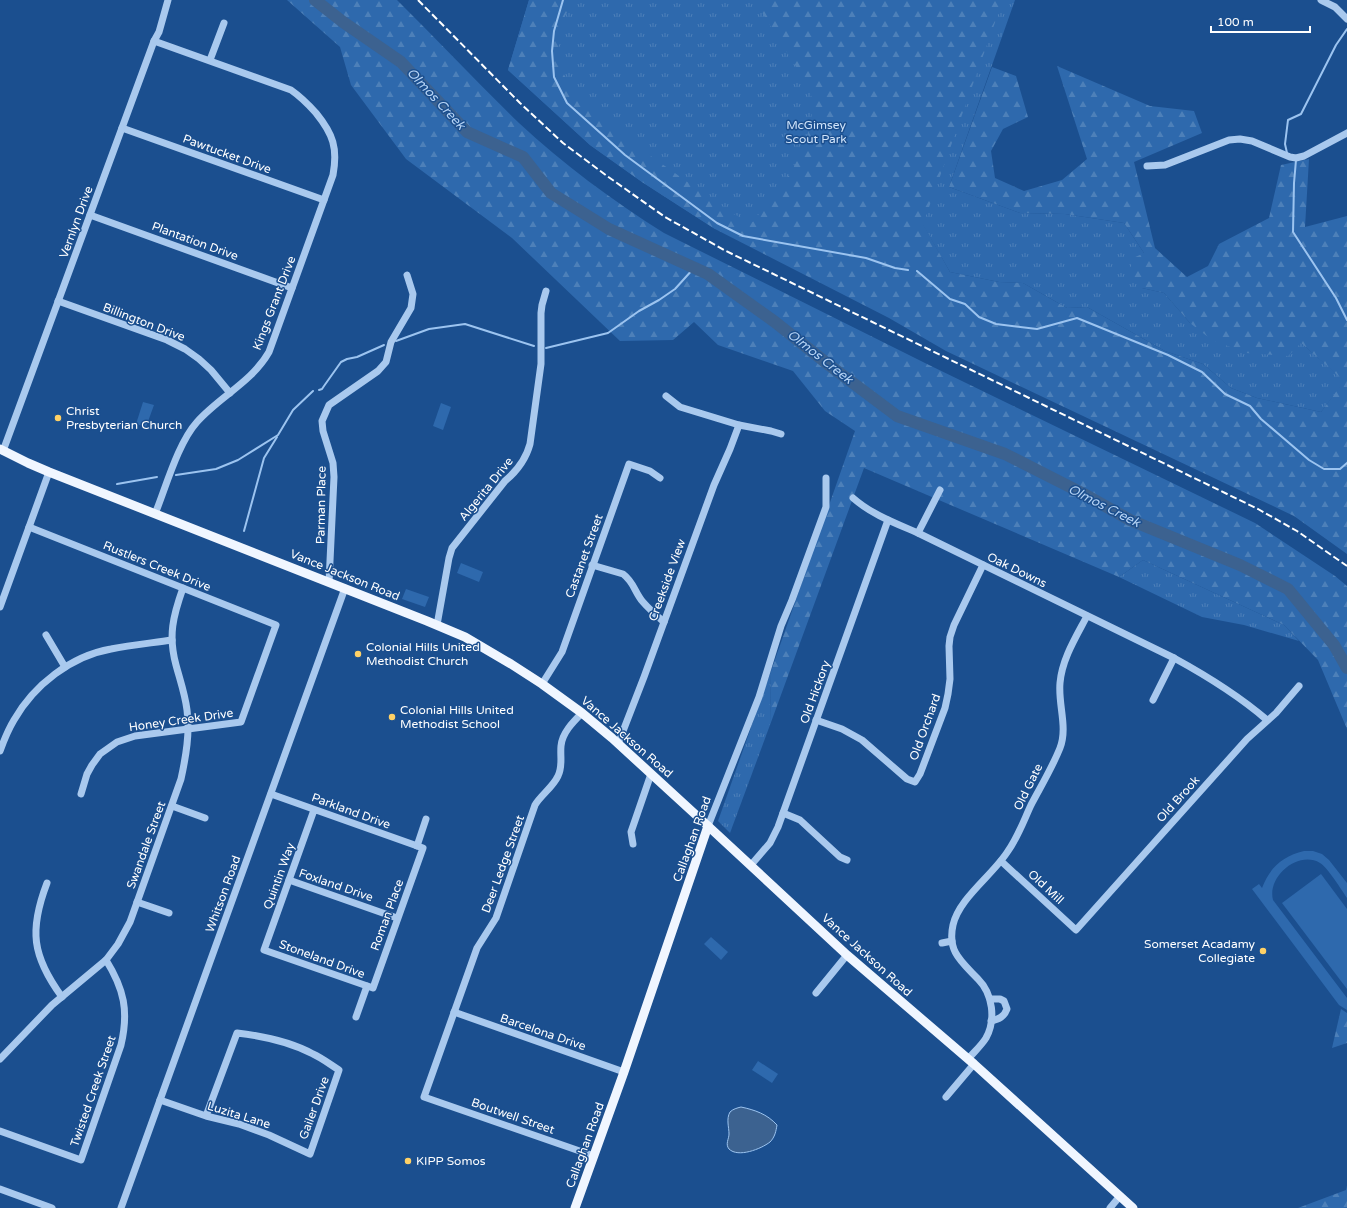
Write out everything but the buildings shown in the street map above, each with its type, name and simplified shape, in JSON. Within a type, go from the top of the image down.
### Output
[{"type":"main road","name":"Vance Jackson Road","points":[[1,450],[49,472],[345,588],[465,637],[542,684],[582,713],[618,744],[847,955],[971,1061],[1133,1208]]},
{"type":"main road","name":"Callaghan Road","points":[[575,1208],[624,1072],[708,826]]},
{"type":"street","name":"Vernlyn Drive","points":[[1,450],[154,41],[159,32],[168,0]]},
{"type":"street","points":[[1321,0],[1335,7],[1347,19]]},
{"type":"street","points":[[210,60],[224,23]]},
{"type":"street","name":"Kings Grant Drive","points":[[154,41],[291,90],[305,100],[328,128],[334,145],[336,163],[272,344],[264,359],[254,372],[202,416],[190,431],[182,445],[155,514]]},
{"type":"street","name":"Pawtucket Drive","points":[[122,128],[324,200]]},
{"type":"street","points":[[1147,166],[1165,165],[1229,140],[1240,139],[1252,141],[1290,157],[1296,158],[1304,156],[1347,133]]},
{"type":"street","name":"Plantation Drive","points":[[90,214],[292,288]]},
{"type":"street","name":"Parman Place","points":[[329,582],[334,477],[333,463],[323,431],[322,421],[330,405],[378,371],[386,362],[390,342],[412,308],[413,294],[407,275]]},
{"type":"street","name":"Algerita Drive","points":[[437,625],[452,548],[498,489],[514,473],[527,454],[530,444],[540,377],[541,313],[546,292]]},
{"type":"street","name":"Billington Drive","points":[[58,301],[167,340],[185,349],[211,370],[230,393]]},
{"type":"street","points":[[666,396],[680,407],[739,425],[781,434]]},
{"type":"street","name":"Creekside View","points":[[618,744],[714,485],[730,450],[739,425]]},
{"type":"street","name":"Castanet Street","points":[[542,684],[562,652],[629,464],[650,472],[660,478]]},
{"type":"street","points":[[0,606],[49,472]]},
{"type":"street","name":"Callaghan Road","points":[[708,826],[759,697],[781,626],[826,507],[826,478]]},
{"type":"street","points":[[918,533],[940,490]]},
{"type":"street","name":"Oak Downs","points":[[853,498],[862,506],[888,520],[918,533],[1174,658],[1232,692],[1267,720]]},
{"type":"street","name":"Old Hickory","points":[[751,865],[770,843],[783,813],[888,520]]},
{"type":"street","name":"Rustlers Creek Drive","points":[[29,527],[276,625],[241,722]]},
{"type":"street","points":[[592,565],[623,574],[636,590],[642,601],[664,622]]},
{"type":"street","name":"Old Orchard","points":[[816,720],[842,729],[858,737],[907,778],[914,782],[920,774],[948,694],[950,679],[950,637],[954,625],[983,565]]},
{"type":"street","name":"Swandale Street","points":[[0,1059],[62,997],[106,960],[125,933],[172,806],[186,759],[188,729],[187,708],[176,664],[172,640],[174,612],[183,588]]},
{"type":"street","name":"Whitson Road","points":[[121,1208],[345,588]]},
{"type":"street","name":"Old Gate","points":[[952,942],[952,926],[955,916],[959,909],[1009,851],[1060,748],[1063,725],[1060,691],[1062,673],[1068,653],[1087,616]]},
{"type":"street","points":[[46,635],[65,667]]},
{"type":"street","points":[[0,751],[7,733],[22,707],[40,686],[65,667],[94,654],[111,649],[172,640]]},
{"type":"street","points":[[1153,700],[1174,658]]},
{"type":"street","name":"Old Brook","points":[[1076,930],[1247,739],[1276,713],[1300,686]]},
{"type":"street","name":"Deer Ledge Street","points":[[424,1096],[477,948],[496,918],[535,805],[540,796],[558,777],[562,765],[561,746],[564,736],[571,725],[582,713]]},
{"type":"street","name":"Honey Creek Drive","points":[[81,794],[87,774],[92,765],[100,754],[112,745],[129,738],[241,722]]},
{"type":"street","points":[[633,844],[631,832],[651,774]]},
{"type":"street","name":"Parkland Drive","points":[[271,794],[420,847]]},
{"type":"street","points":[[172,806],[205,818]]},
{"type":"street","name":"Quintin Way","points":[[264,950],[314,810]]},
{"type":"street","points":[[783,813],[800,820],[840,857],[847,860]]},
{"type":"street","name":"Roman Place","points":[[356,1016],[370,987],[397,918],[420,847],[426,819]]},
{"type":"street","name":"Old Mill","points":[[1001,861],[1076,930]]},
{"type":"street","name":"Foxland Drive","points":[[289,880],[397,918]]},
{"type":"street","points":[[47,883],[38,911],[36,922],[36,943],[38,953],[46,973],[62,997]]},
{"type":"street","points":[[137,902],[169,913]]},
{"type":"street","points":[[942,943],[952,942],[958,958],[964,966],[982,983],[990,999],[991,1006],[991,1021],[986,1037],[946,1097]]},
{"type":"street","name":"Stoneland Drive","points":[[264,950],[370,987]]},
{"type":"street","points":[[816,993],[847,955]]},
{"type":"street","name":"Twisted Creek Street","points":[[0,1131],[81,1160],[122,1045],[125,1031],[125,1013],[122,994],[116,977],[106,960]]},
{"type":"street","points":[[990,999],[1000,999],[1004,1001],[1007,1008],[1003,1016],[999,1019],[991,1021]]},
{"type":"street","name":"Barcelona Drive","points":[[454,1012],[624,1072]]},
{"type":"street","name":"Gailer Drive","points":[[206,1116],[237,1033],[273,1039],[294,1046],[313,1054],[340,1070],[310,1154]]},
{"type":"street","name":"Boutwell Street","points":[[424,1096],[594,1156]]},
{"type":"street","name":"Luzita Lane","points":[[160,1100],[206,1116],[239,1124],[269,1135],[310,1154]]},
{"type":"street","points":[[0,1189],[52,1208]]},
{"type":"street","points":[[1110,1208],[1120,1196]]},
{"type":"green space","points":[[287,0],[397,0],[519,123],[553,153],[626,208],[664,233],[929,365],[1255,523],[1335,576],[1347,586],[1347,729],[1318,660],[1284,625],[1143,560],[1119,577],[864,468],[770,725],[771,671],[855,431],[825,411],[793,371],[718,345],[694,322],[673,340],[620,341],[512,238],[406,159],[351,85],[340,47]]},
{"type":"green space","name":"McGimsey Scout Park","points":[[529,0],[1015,0],[949,187],[1020,213],[1065,214],[1124,223],[1144,253],[1142,288],[1164,293],[1190,323],[1301,343],[1345,381],[1321,412],[1257,398],[1231,388],[1203,364],[1165,351],[1087,307],[1067,308],[1023,283],[999,282],[950,272],[923,225],[715,229],[642,182],[590,145],[508,70]]},
{"type":"green space","points":[[529,0],[574,0],[565,16],[558,50],[563,73],[573,89],[620,133],[645,152],[733,214],[753,222],[792,171],[807,137],[814,104],[807,84],[754,0],[1003,0],[923,224],[950,272],[999,282],[1023,283],[1067,308],[1087,307],[1165,351],[1203,364],[1231,388],[1257,398],[1321,412],[1344,381],[1301,343],[1288,356],[1246,353],[1212,340],[1190,323],[1164,293],[1142,288],[1131,280],[1131,259],[1144,253],[1124,223],[1065,214],[1020,213],[949,187],[992,67],[1016,76],[1028,117],[1003,129],[991,151],[995,178],[1024,191],[1062,180],[1087,159],[1057,66],[1150,106],[1194,111],[1202,133],[1134,162],[1155,248],[1187,277],[1208,266],[1219,244],[1269,218],[1281,165],[1309,159],[1305,227],[1347,216],[1347,554],[1294,516],[946,351],[889,318],[715,229],[642,182],[590,145],[508,70]]},
{"type":"green space","points":[[143,402],[154,405],[146,427],[136,424]]},
{"type":"green space","points":[[441,403],[451,407],[443,430],[433,426]]},
{"type":"green space","points":[[1143,560],[1284,625],[1299,641],[1244,625],[1202,617],[1119,577]]},
{"type":"green space","points":[[461,563],[483,572],[479,582],[457,573]]},
{"type":"green space","points":[[406,589],[429,597],[425,607],[402,599]]},
{"type":"green space","points":[[771,671],[770,725],[730,833],[718,821]]},
{"type":"green space","points":[[1304,851],[1313,851],[1322,854],[1329,860],[1347,883],[1347,898],[1327,869],[1320,863],[1311,860],[1303,860],[1286,868],[1279,875],[1272,891],[1273,900],[1347,998],[1347,1010],[1339,1005],[1252,889],[1259,884],[1262,888],[1273,868],[1284,859]]},
{"type":"green space","points":[[1321,874],[1347,909],[1347,989],[1282,903]]},
{"type":"green space","points":[[711,937],[728,952],[721,960],[704,944]]},
{"type":"green space","points":[[1341,1009],[1347,1013],[1347,1043],[1332,1048]]},
{"type":"green space","points":[[758,1061],[778,1074],[772,1083],[752,1070]]},
{"type":"green space","points":[[1347,1186],[1347,1208],[1298,1208],[1346,1190]]},
{"type":"shaded area","points":[[741,1107],[760,1113],[777,1125],[776,1132],[770,1142],[750,1152],[738,1153],[733,1152],[728,1147],[728,1120],[730,1112]]},
{"type":"waterway","name":"Olmos Creek","points":[[315,0],[343,22],[401,62],[467,132],[523,157],[551,193],[609,229],[708,274],[775,322],[897,416],[1005,454],[1082,493],[1130,520],[1240,565],[1288,589],[1334,645],[1347,668]]},
{"type":"waterway","points":[[563,0],[554,31],[552,51],[554,77],[567,103],[625,155],[717,223],[743,236],[866,258],[895,268],[908,270]]},
{"type":"waterway","points":[[1287,153],[1285,144],[1288,120],[1301,114],[1336,45],[1347,29]]},
{"type":"waterway","points":[[1296,160],[1293,232],[1336,298],[1347,320]]},
{"type":"waterway","points":[[546,348],[608,333],[639,311],[675,289],[694,268]]},
{"type":"waterway","points":[[917,271],[950,299],[965,304],[979,317],[996,324],[1037,329],[1077,318],[1168,355],[1202,372],[1225,394],[1250,406],[1261,419],[1309,460],[1324,469],[1340,469],[1347,463]]},
{"type":"waterway","points":[[396,341],[429,329],[465,324],[534,346]]},
{"type":"waterway","points":[[319,390],[322,389],[341,362],[357,357],[384,345]]},
{"type":"waterway","points":[[176,475],[216,469],[238,460],[278,435],[293,410],[313,391]]},
{"type":"waterway","points":[[244,531],[264,458],[277,437]]},
{"type":"waterway","points":[[117,484],[157,477]]},
{"type":"railway","points":[[418,0],[520,103],[563,143],[665,217],[726,251],[1258,509],[1297,531],[1347,566]]},
{"type":"place","name":"Christ Presbyterian Church","points":[[58,418]]},
{"type":"place","name":"Colonial Hills United Methodist Church","points":[[358,654]]},
{"type":"place","name":"Colonial Hills United Methodist School","points":[[392,717]]},
{"type":"place","name":"Somerset Acadamy Collegiate","points":[[1263,951]]},
{"type":"place","name":"KIPP Somos","points":[[408,1161]]}]
